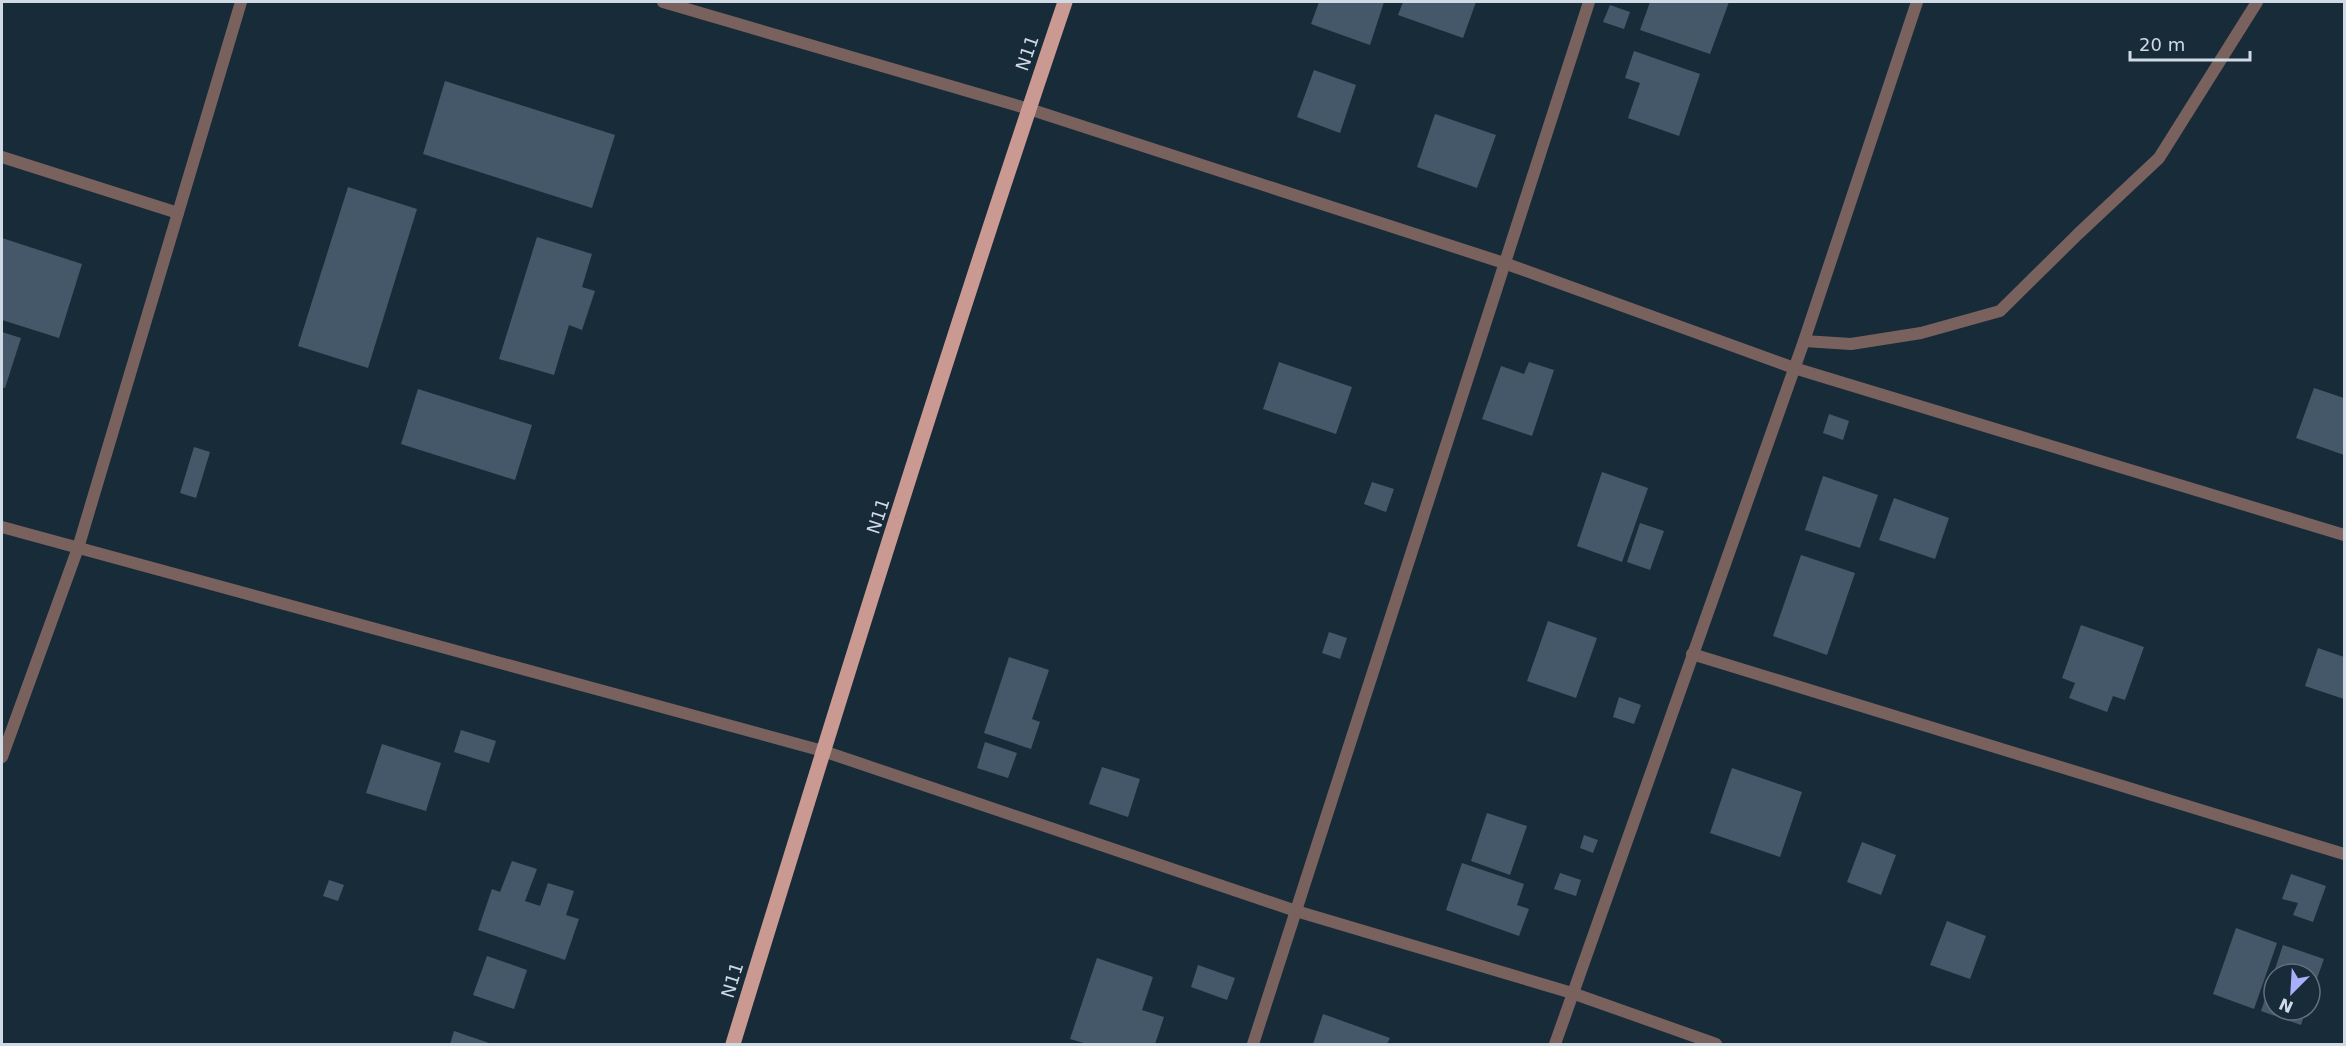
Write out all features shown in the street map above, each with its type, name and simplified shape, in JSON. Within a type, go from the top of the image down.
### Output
[{"type":"main road","name":"N11","points":[[733,1044],[823,751],[1065,2]]},
{"type":"street","points":[[2,757],[78,548],[242,2]]},
{"type":"street","points":[[663,2],[1029,109],[1504,263],[1794,368],[2344,535]]},
{"type":"street","points":[[1253,1044],[1588,2]]},
{"type":"street","points":[[1555,1044],[1804,341],[1917,2]]},
{"type":"street","points":[[1804,341],[1851,344],[1921,333],[2000,311],[2159,158],[2257,2]]},
{"type":"street","points":[[2,157],[178,213]]},
{"type":"street","points":[[2,527],[823,751],[1296,910],[1572,993],[1716,1044]]},
{"type":"street","points":[[1692,654],[2344,854]]},
{"type":"building","points":[[1319,2],[1384,2],[1370,45],[1311,24]]},
{"type":"building","points":[[1403,2],[1476,2],[1463,38],[1398,15]]},
{"type":"building","points":[[1650,2],[1729,2],[1710,54],[1640,30]]},
{"type":"building","points":[[1610,5],[1630,12],[1624,29],[1603,22]]},
{"type":"building","points":[[1634,51],[1700,74],[1679,136],[1628,118],[1640,83],[1625,78]]},
{"type":"building","points":[[1314,70],[1356,85],[1340,133],[1297,117]]},
{"type":"building","points":[[445,81],[615,135],[592,208],[423,154]]},
{"type":"building","points":[[1435,114],[1496,135],[1477,188],[1417,167]]},
{"type":"building","points":[[348,187],[417,209],[368,368],[298,346]]},
{"type":"building","points":[[537,237],[592,254],[582,287],[595,291],[582,330],[569,325],[554,375],[499,359]]},
{"type":"building","points":[[2,238],[82,264],[59,338],[2,320]]},
{"type":"building","points":[[2,332],[21,338],[5,388],[2,387]]},
{"type":"building","points":[[1279,362],[1352,387],[1336,434],[1263,409]]},
{"type":"building","points":[[1529,362],[1554,370],[1532,436],[1482,419],[1501,366],[1524,374]]},
{"type":"building","points":[[2314,388],[2344,398],[2344,455],[2296,438]]},
{"type":"building","points":[[418,389],[532,425],[515,480],[401,444]]},
{"type":"building","points":[[1829,414],[1849,421],[1843,440],[1823,433]]},
{"type":"building","points":[[194,447],[210,452],[196,498],[180,493]]},
{"type":"building","points":[[1602,472],[1648,488],[1622,562],[1577,546]]},
{"type":"building","points":[[1823,476],[1878,495],[1860,548],[1805,530]]},
{"type":"building","points":[[1372,482],[1394,489],[1386,512],[1364,504]]},
{"type":"building","points":[[1894,498],[1949,518],[1935,559],[1879,540]]},
{"type":"building","points":[[1640,523],[1664,531],[1650,570],[1627,562]]},
{"type":"building","points":[[1801,555],[1855,573],[1827,655],[1773,636]]},
{"type":"building","points":[[1548,621],[1597,638],[1576,698],[1527,681]]},
{"type":"building","points":[[2081,625],[2144,647],[2125,700],[2113,696],[2107,712],[2069,698],[2075,683],[2062,678]]},
{"type":"building","points":[[1329,632],[1347,638],[1340,659],[1322,653]]},
{"type":"building","points":[[2318,648],[2344,657],[2344,699],[2305,686]]},
{"type":"building","points":[[1009,657],[1049,670],[1032,719],[1040,722],[1031,749],[984,733]]},
{"type":"building","points":[[1619,697],[1641,705],[1634,724],[1613,717]]},
{"type":"building","points":[[461,730],[496,741],[489,763],[454,752]]},
{"type":"building","points":[[985,742],[1017,753],[1008,778],[977,768]]},
{"type":"building","points":[[382,744],[441,763],[426,811],[366,793]]},
{"type":"building","points":[[1102,767],[1140,779],[1128,817],[1089,804]]},
{"type":"building","points":[[1732,768],[1802,792],[1780,857],[1710,833]]},
{"type":"building","points":[[1487,813],[1527,826],[1510,875],[1471,861]]},
{"type":"building","points":[[1584,835],[1598,840],[1593,853],[1580,848]]},
{"type":"building","points":[[1862,842],[1896,855],[1881,895],[1847,882]]},
{"type":"building","points":[[512,861],[537,869],[525,901],[540,906],[548,883],[574,891],[566,915],[579,919],[565,960],[478,930],[492,889],[500,892]]},
{"type":"building","points":[[1462,863],[1524,884],[1517,905],[1529,909],[1519,936],[1446,910]]},
{"type":"building","points":[[1560,873],[1581,880],[1576,896],[1554,889]]},
{"type":"building","points":[[2291,874],[2326,886],[2313,922],[2293,915],[2298,903],[2282,899]]},
{"type":"building","points":[[329,880],[344,885],[338,901],[323,896]]},
{"type":"building","points":[[1947,921],[1986,936],[1970,979],[1930,965]]},
{"type":"building","points":[[2236,928],[2277,943],[2270,962],[2262,962],[2262,986],[2254,1009],[2213,994]]},
{"type":"building","points":[[2283,945],[2324,959],[2322,965],[2322,962],[2277,962]]},
{"type":"building","points":[[487,956],[527,970],[514,1009],[473,995]]},
{"type":"building","points":[[1097,958],[1153,977],[1142,1010],[1164,1017],[1155,1044],[1087,1044],[1070,1039]]},
{"type":"building","points":[[1198,965],[1235,978],[1227,1000],[1191,987]]},
{"type":"building","points":[[1323,1014],[1390,1038],[1387,1044],[1313,1044]]},
{"type":"building","points":[[454,1031],[492,1044],[450,1044]]}]
